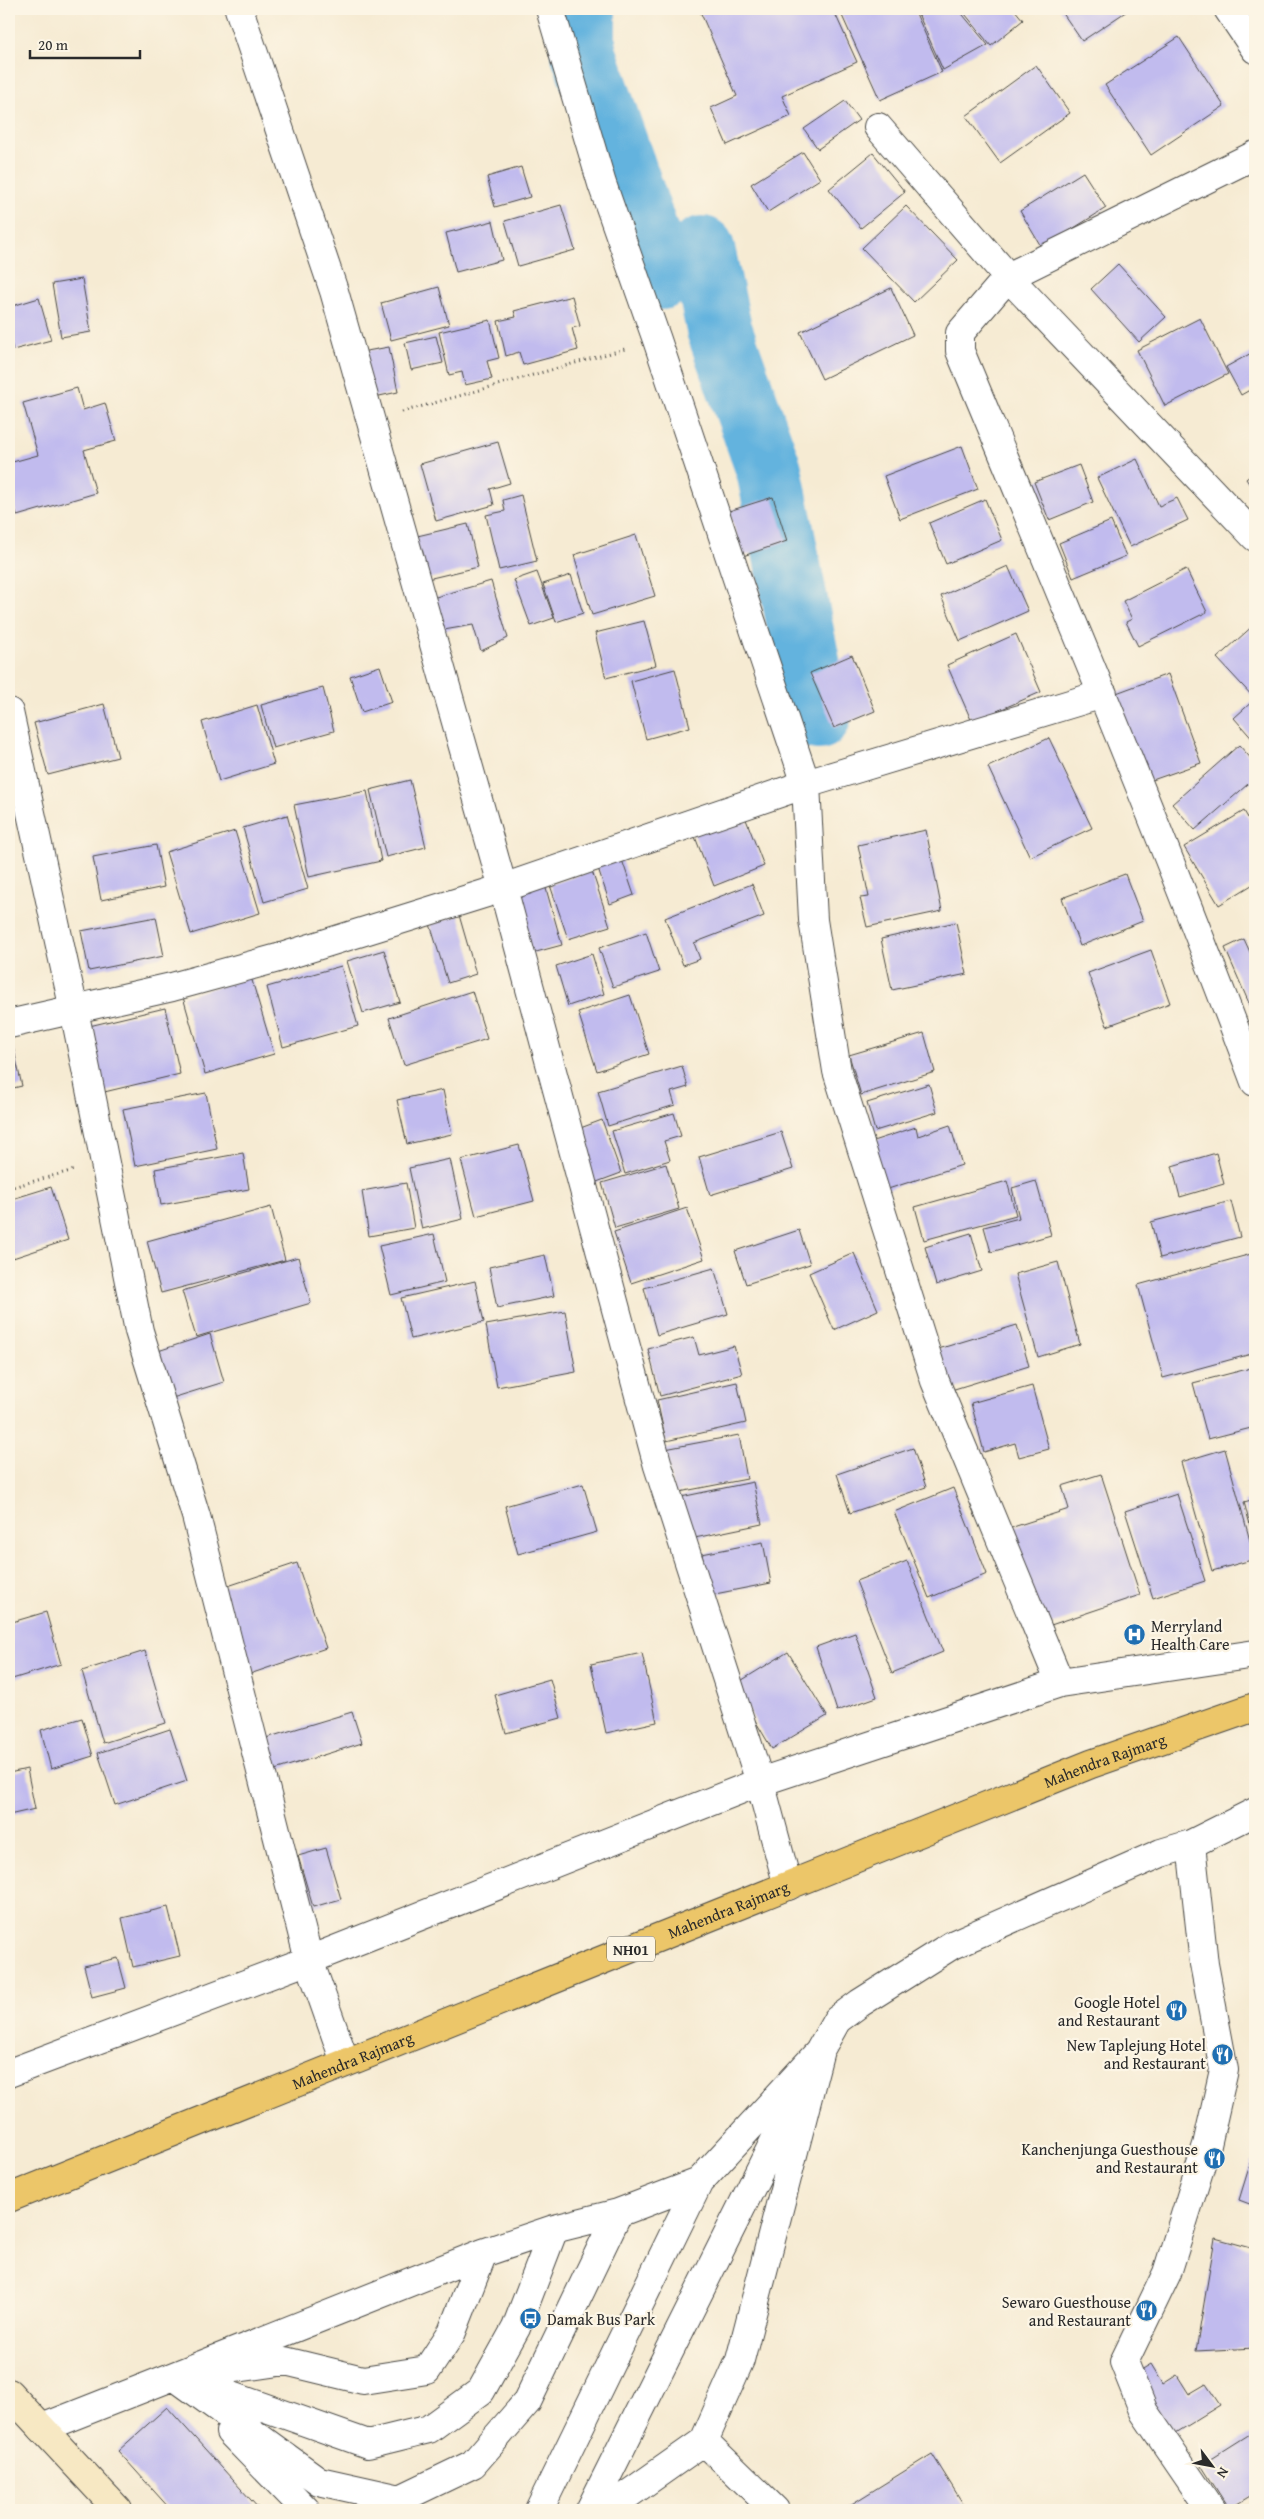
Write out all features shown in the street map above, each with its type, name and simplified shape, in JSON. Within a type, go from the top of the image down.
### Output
[{"type":"highway","name":"Mahendra Rajmarg","points":[[9,2198],[1091,1764],[1255,1707]]},
{"type":"street","points":[[239,9],[334,291],[503,888],[658,1466],[760,1782],[788,1886]]},
{"type":"street","points":[[550,9],[602,184],[657,340],[806,784],[813,920],[837,1071],[935,1381],[1060,1684]]},
{"type":"street","points":[[1228,9],[1255,48]]},
{"type":"street","points":[[878,127],[1008,277],[1255,537]]},
{"type":"street","points":[[1255,155],[1008,277],[960,333],[960,351],[1103,694],[1209,959],[1255,1082]]},
{"type":"street","points":[[9,1024],[223,974],[503,888],[806,784],[1103,694]]},
{"type":"street","points":[[9,712],[74,1010],[103,1162],[139,1331],[196,1516],[309,1960],[345,2062]]},
{"type":"street","points":[[9,2073],[309,1960],[760,1782],[1060,1684],[1255,1654]]},
{"type":"street","points":[[590,2510],[820,2050],[838,2020],[860,2003],[952,1945],[1161,1853],[1191,1844],[1255,1812]]},
{"type":"street","points":[[1191,1844],[1204,1964],[1224,2070],[1206,2146],[1167,2273],[1124,2362],[1144,2412],[1208,2509]]},
{"type":"street","points":[[539,2510],[699,2182],[820,2050]]},
{"type":"street","points":[[606,2510],[704,2441],[740,2360],[820,2050]]},
{"type":"street","points":[[42,2428],[483,2253],[554,2228],[618,2213],[699,2182]]},
{"type":"street","points":[[174,2376],[319,2481],[400,2499],[473,2464],[527,2402],[618,2213]]},
{"type":"street","points":[[174,2376],[368,2444],[429,2429],[481,2391],[516,2328],[554,2228]]},
{"type":"street","points":[[174,2376],[285,2361],[363,2380],[427,2370],[452,2332],[483,2253]]},
{"type":"street","points":[[174,2376],[306,2510]]},
{"type":"street","points":[[9,2393],[118,2510]]},
{"type":"street","points":[[704,2441],[775,2510]]},
{"type":"path","points":[[370,421],[657,340]]},
{"type":"path","points":[[9,1188],[103,1162]]},
{"type":"building","points":[[699,9],[833,9],[857,62],[782,96],[791,116],[727,145],[711,108],[737,96]]},
{"type":"building","points":[[839,9],[914,9],[942,72],[880,100]]},
{"type":"building","points":[[916,9],[958,9],[988,45],[943,70]]},
{"type":"building","points":[[961,9],[1014,9],[1023,20],[991,46]]},
{"type":"building","points":[[1060,9],[1130,9],[1082,41]]},
{"type":"building","points":[[1179,37],[1224,106],[1151,155],[1105,85]]},
{"type":"building","points":[[1036,65],[1070,113],[1000,163],[966,116]]},
{"type":"building","points":[[845,101],[859,120],[818,149],[804,129]]},
{"type":"building","points":[[803,152],[820,179],[768,212],[751,184]]},
{"type":"building","points":[[873,153],[905,192],[861,228],[829,189]]},
{"type":"building","points":[[521,167],[530,197],[495,207],[487,177]]},
{"type":"building","points":[[1083,172],[1106,208],[1042,248],[1020,211]]},
{"type":"building","points":[[561,205],[575,250],[518,266],[505,221]]},
{"type":"building","points":[[906,206],[958,260],[914,302],[862,248]]},
{"type":"building","points":[[493,221],[502,260],[456,272],[446,233]]},
{"type":"building","points":[[1118,264],[1166,317],[1139,342],[1091,289]]},
{"type":"building","points":[[82,279],[91,332],[61,337],[52,284]]},
{"type":"building","points":[[439,287],[449,325],[391,340],[381,303]]},
{"type":"building","points":[[891,288],[913,335],[822,379],[800,332]]},
{"type":"building","points":[[572,296],[580,326],[572,328],[578,350],[523,365],[519,352],[506,356],[498,321],[516,317],[514,311]]},
{"type":"building","points":[[39,298],[51,340],[13,350],[9,336],[9,307]]},
{"type":"building","points":[[1200,318],[1228,374],[1165,406],[1137,350]]},
{"type":"building","points":[[490,320],[499,358],[487,361],[492,379],[465,385],[462,372],[449,375],[439,332]]},
{"type":"building","points":[[436,336],[443,363],[411,370],[405,343]]},
{"type":"building","points":[[389,347],[398,392],[370,398],[361,352]]},
{"type":"building","points":[[1255,351],[1255,387],[1241,395],[1226,367]]},
{"type":"building","points":[[77,388],[83,410],[105,403],[116,441],[84,450],[96,493],[17,516],[9,486],[9,463],[38,455],[23,403]]},
{"type":"building","points":[[498,442],[510,483],[490,489],[494,505],[436,521],[420,464]]},
{"type":"building","points":[[962,446],[978,489],[900,519],[884,476]]},
{"type":"building","points":[[1137,459],[1159,506],[1177,498],[1188,520],[1130,547],[1097,478]]},
{"type":"building","points":[[1079,465],[1093,502],[1049,520],[1034,482]]},
{"type":"building","points":[[1255,472],[1255,492],[1246,479]]},
{"type":"building","points":[[521,495],[537,561],[499,570],[486,515],[505,511],[503,500]]},
{"type":"building","points":[[773,497],[787,541],[743,556],[729,511]]},
{"type":"building","points":[[985,499],[1002,540],[946,564],[929,523]]},
{"type":"building","points":[[1111,521],[1126,556],[1073,578],[1059,543]]},
{"type":"building","points":[[468,524],[478,567],[419,581],[409,538]]},
{"type":"building","points":[[636,535],[655,596],[592,615],[574,555]]},
{"type":"building","points":[[1008,566],[1028,611],[960,641],[941,596]]},
{"type":"building","points":[[1186,569],[1207,612],[1138,646],[1126,622],[1132,619],[1123,601]]},
{"type":"building","points":[[537,572],[554,618],[531,626],[514,580]]},
{"type":"building","points":[[571,575],[583,613],[556,622],[543,584]]},
{"type":"building","points":[[491,581],[508,638],[481,651],[473,625],[438,631],[429,599]]},
{"type":"building","points":[[644,621],[656,665],[606,678],[595,633]]},
{"type":"building","points":[[1255,624],[1255,699],[1217,658]]},
{"type":"building","points":[[1016,634],[1041,692],[972,722],[947,665]]},
{"type":"building","points":[[852,655],[875,711],[834,728],[810,673]]},
{"type":"building","points":[[380,666],[392,702],[362,712],[350,676]]},
{"type":"building","points":[[675,669],[690,727],[646,739],[631,681]]},
{"type":"building","points":[[1168,674],[1201,763],[1144,783],[1111,695]]},
{"type":"building","points":[[323,688],[334,731],[273,748],[261,705]]},
{"type":"building","points":[[1255,699],[1255,742],[1234,718]]},
{"type":"building","points":[[104,704],[118,757],[48,775],[34,723]]},
{"type":"building","points":[[257,705],[274,764],[219,781],[202,722]]},
{"type":"building","points":[[1049,738],[1092,828],[1030,857],[988,767]]},
{"type":"building","points":[[1239,745],[1255,763],[1255,778],[1195,830],[1172,804]]},
{"type":"building","points":[[410,780],[426,847],[386,857],[370,790]]},
{"type":"building","points":[[367,791],[381,861],[309,877],[294,805]]},
{"type":"building","points":[[742,809],[764,866],[714,886],[692,829]]},
{"type":"building","points":[[1244,811],[1255,830],[1255,883],[1219,905],[1184,847]]},
{"type":"building","points":[[287,815],[308,889],[264,902],[243,828]]},
{"type":"building","points":[[926,830],[942,911],[867,927],[860,898],[869,897],[858,845]]},
{"type":"building","points":[[235,831],[260,913],[191,934],[166,852]]},
{"type":"building","points":[[156,845],[164,887],[101,900],[93,857]]},
{"type":"building","points":[[619,851],[634,895],[610,904],[595,859]]},
{"type":"building","points":[[592,871],[610,926],[568,939],[550,885]]},
{"type":"building","points":[[1125,874],[1143,921],[1080,946],[1062,898]]},
{"type":"building","points":[[543,878],[562,945],[525,955],[505,889]]},
{"type":"building","points":[[752,884],[764,916],[694,943],[700,959],[683,965],[665,918]]},
{"type":"building","points":[[459,915],[476,974],[448,983],[430,924]]},
{"type":"building","points":[[156,917],[164,956],[89,971],[81,931]]},
{"type":"building","points":[[956,922],[967,974],[892,990],[881,939]]},
{"type":"building","points":[[646,932],[659,972],[613,987],[599,948]]},
{"type":"building","points":[[1244,939],[1255,963],[1255,1017],[1225,948]]},
{"type":"building","points":[[384,950],[400,1002],[363,1013],[347,961]]},
{"type":"building","points":[[1151,950],[1170,1003],[1107,1026],[1088,973]]},
{"type":"building","points":[[592,954],[604,994],[568,1006],[556,966]]},
{"type":"building","points":[[341,966],[358,1026],[283,1047],[267,987]]},
{"type":"building","points":[[251,977],[274,1054],[205,1074],[183,997]]},
{"type":"building","points":[[472,991],[487,1039],[404,1065],[389,1018]]},
{"type":"building","points":[[630,995],[649,1054],[597,1071],[578,1012]]},
{"type":"building","points":[[165,1008],[180,1074],[100,1093],[85,1027]]},
{"type":"building","points":[[924,1033],[935,1072],[861,1095],[849,1055]]},
{"type":"building","points":[[13,1046],[22,1086],[9,1089],[9,1047]]},
{"type":"building","points":[[682,1066],[688,1087],[671,1092],[675,1105],[608,1126],[598,1091]]},
{"type":"building","points":[[929,1084],[937,1112],[875,1131],[867,1103]]},
{"type":"building","points":[[443,1090],[452,1134],[407,1144],[397,1100]]},
{"type":"building","points":[[206,1093],[217,1149],[135,1166],[123,1109]]},
{"type":"building","points":[[674,1113],[681,1136],[664,1141],[670,1160],[625,1174],[612,1131]]},
{"type":"building","points":[[602,1120],[621,1173],[586,1186],[567,1133]]},
{"type":"building","points":[[950,1125],[962,1165],[885,1190],[870,1142],[916,1127],[918,1136]]},
{"type":"building","points":[[781,1132],[793,1169],[710,1195],[699,1157]]},
{"type":"building","points":[[519,1145],[534,1201],[476,1216],[461,1160]]},
{"type":"building","points":[[243,1153],[249,1189],[161,1205],[155,1169]]},
{"type":"building","points":[[1216,1153],[1224,1184],[1180,1197],[1172,1166]]},
{"type":"building","points":[[450,1159],[463,1219],[422,1229],[409,1168]]},
{"type":"building","points":[[666,1164],[679,1209],[615,1228],[602,1183]]},
{"type":"building","points":[[1007,1181],[1016,1215],[924,1240],[915,1207]]},
{"type":"building","points":[[1036,1181],[1051,1235],[991,1252],[984,1227],[1019,1218],[1012,1188]]},
{"type":"building","points":[[406,1183],[414,1228],[369,1236],[362,1191]]},
{"type":"building","points":[[51,1187],[68,1240],[13,1258],[9,1244],[9,1200]]},
{"type":"building","points":[[1231,1201],[1240,1237],[1160,1258],[1151,1222]]},
{"type":"building","points":[[271,1207],[285,1260],[161,1293],[147,1241]]},
{"type":"building","points":[[687,1208],[704,1259],[631,1283],[614,1232]]},
{"type":"building","points":[[799,1230],[810,1264],[746,1284],[735,1251]]},
{"type":"building","points":[[971,1233],[982,1271],[936,1285],[925,1247]]},
{"type":"building","points":[[434,1234],[445,1282],[391,1295],[379,1246]]},
{"type":"building","points":[[854,1253],[878,1310],[834,1330],[809,1273]]},
{"type":"building","points":[[1255,1253],[1255,1353],[1163,1378],[1138,1285]]},
{"type":"building","points":[[545,1255],[554,1296],[497,1308],[489,1267]]},
{"type":"building","points":[[298,1257],[311,1303],[196,1337],[182,1291]]},
{"type":"building","points":[[1058,1262],[1080,1344],[1038,1357],[1015,1274]]},
{"type":"building","points":[[714,1268],[728,1314],[657,1335],[644,1288]]},
{"type":"building","points":[[475,1281],[484,1322],[411,1339],[401,1298]]},
{"type":"building","points":[[565,1311],[576,1372],[497,1387],[486,1325]]},
{"type":"building","points":[[1017,1325],[1029,1366],[948,1391],[935,1350]]},
{"type":"building","points":[[210,1334],[224,1382],[169,1399],[155,1352]]},
{"type":"building","points":[[694,1337],[699,1355],[734,1346],[742,1374],[660,1396],[648,1349]]},
{"type":"building","points":[[1255,1367],[1255,1427],[1208,1439],[1193,1383]]},
{"type":"building","points":[[737,1382],[746,1423],[666,1441],[657,1400]]},
{"type":"building","points":[[1032,1386],[1049,1449],[1019,1457],[1015,1443],[984,1452],[971,1403]]},
{"type":"building","points":[[739,1435],[747,1479],[674,1493],[665,1449]]},
{"type":"building","points":[[913,1448],[926,1487],[850,1513],[837,1474]]},
{"type":"building","points":[[1225,1449],[1255,1559],[1212,1571],[1181,1462]]},
{"type":"building","points":[[1101,1474],[1140,1595],[1039,1629],[1007,1529],[1069,1509],[1062,1486]]},
{"type":"building","points":[[753,1482],[762,1524],[685,1540],[676,1498]]},
{"type":"building","points":[[583,1484],[597,1532],[518,1554],[505,1506]]},
{"type":"building","points":[[953,1488],[987,1574],[929,1598],[894,1512]]},
{"type":"building","points":[[1177,1494],[1205,1581],[1153,1598],[1125,1511]]},
{"type":"building","points":[[1255,1499],[1255,1544],[1244,1502]]},
{"type":"building","points":[[763,1542],[771,1583],[710,1595],[702,1554]]},
{"type":"building","points":[[907,1561],[943,1652],[892,1673],[856,1581]]},
{"type":"building","points":[[297,1563],[326,1648],[244,1676],[216,1590]]},
{"type":"building","points":[[46,1612],[61,1664],[9,1680],[9,1623]]},
{"type":"building","points":[[855,1633],[877,1697],[837,1711],[816,1647]]},
{"type":"building","points":[[145,1651],[166,1723],[103,1743],[82,1671]]},
{"type":"building","points":[[788,1652],[827,1716],[772,1749],[734,1685]]},
{"type":"building","points":[[642,1653],[657,1722],[606,1733],[591,1664]]},
{"type":"building","points":[[550,1679],[561,1718],[506,1733],[495,1695]]},
{"type":"building","points":[[352,1712],[362,1743],[265,1773],[256,1741]]},
{"type":"building","points":[[82,1718],[93,1756],[51,1769],[41,1730]]},
{"type":"building","points":[[170,1729],[187,1781],[115,1805],[98,1753]]},
{"type":"building","points":[[27,1769],[35,1809],[9,1815],[9,1773]]},
{"type":"building","points":[[326,1848],[341,1899],[313,1907],[298,1856]]},
{"type":"building","points":[[168,1907],[180,1956],[133,1967],[122,1918]]},
{"type":"building","points":[[118,1958],[126,1988],[92,1997],[84,1966]]},
{"type":"building","points":[[1251,2161],[1255,2162],[1255,2206],[1239,2200]]},
{"type":"building","points":[[1215,2238],[1255,2249],[1255,2348],[1196,2351]]},
{"type":"building","points":[[1151,2364],[1163,2384],[1177,2375],[1189,2394],[1206,2384],[1220,2405],[1170,2436],[1133,2375]]},
{"type":"building","points":[[167,2407],[260,2510],[171,2510],[118,2451]]},
{"type":"building","points":[[1250,2434],[1255,2442],[1255,2493],[1229,2509],[1201,2465]]},
{"type":"building","points":[[932,2454],[967,2510],[842,2510]]},
{"type":"waterway","points":[[583,9],[583,51],[661,277],[702,249],[719,329],[769,470],[818,717]]},
{"type":"place","name":"Merryland Health Care","points":[[1135,1635]]},
{"type":"place","name":"Google Hotel and Restaurant","points":[[1176,2011]]},
{"type":"place","name":"New Taplejung Hotel and Restaurant","points":[[1222,2054]]},
{"type":"place","name":"Kanchenjunga Guesthouse and Restaurant","points":[[1214,2158]]},
{"type":"place","name":"Sewaro Guesthouse and Restaurant","points":[[1147,2311]]},
{"type":"place","name":"Damak Bus Park","points":[[531,2319]]}]
